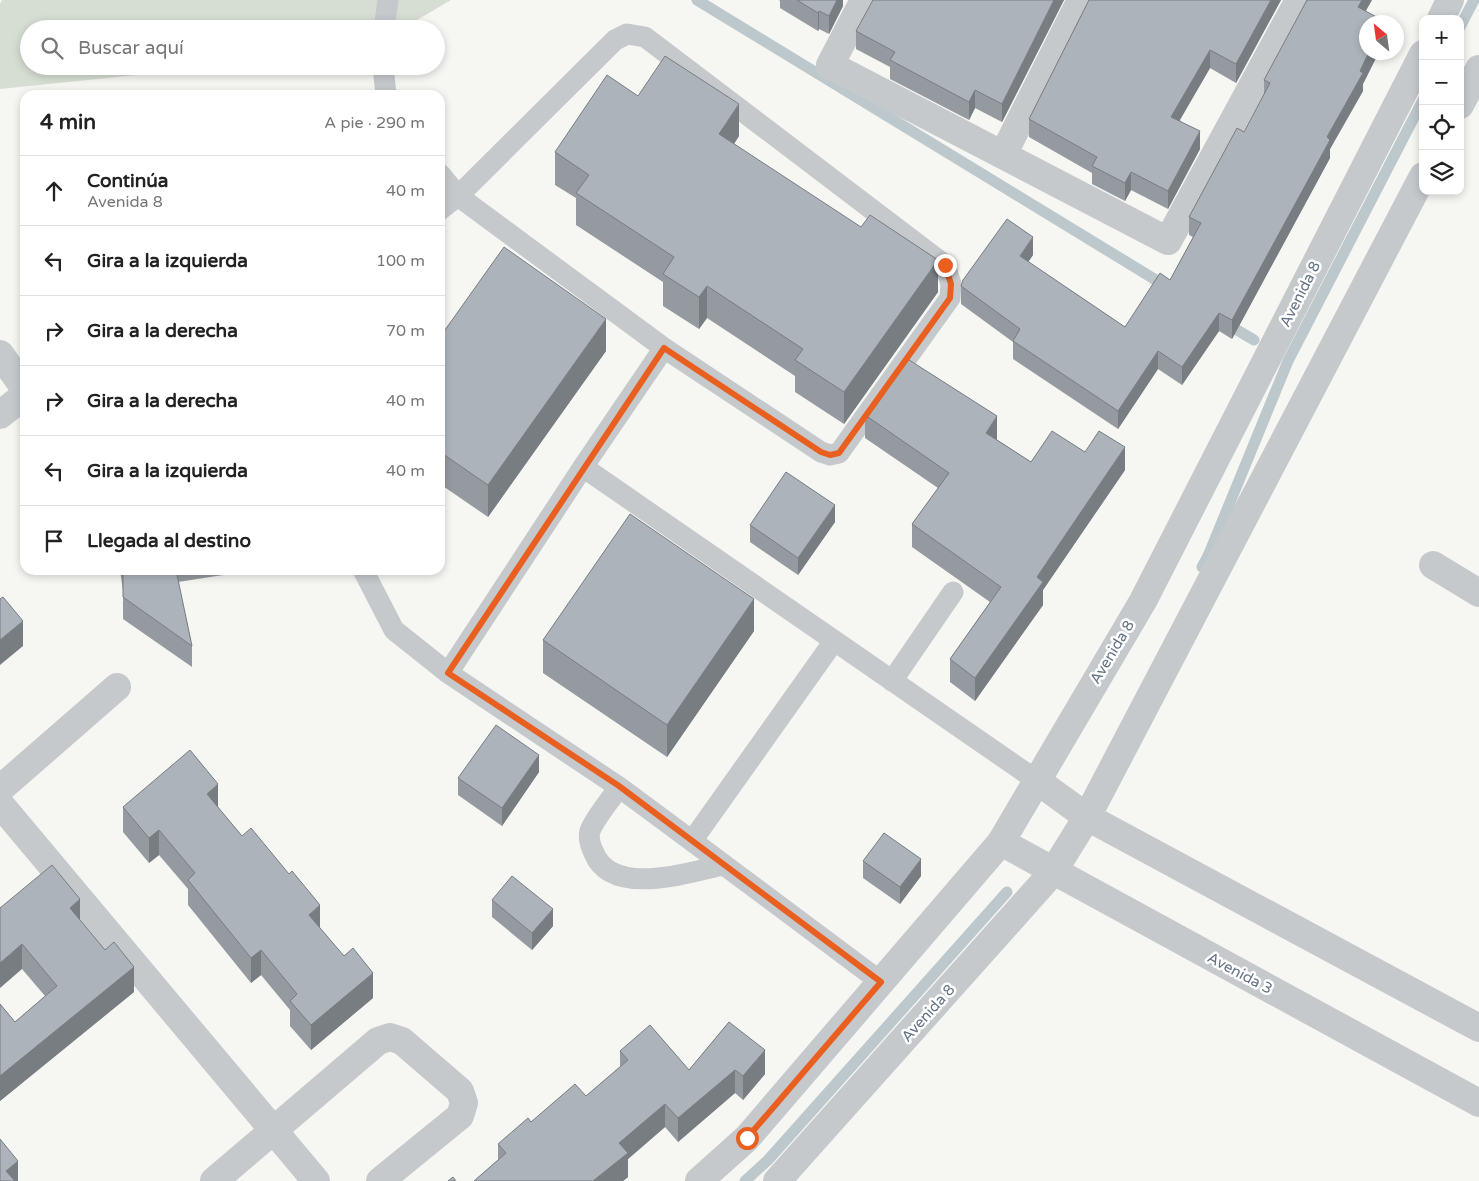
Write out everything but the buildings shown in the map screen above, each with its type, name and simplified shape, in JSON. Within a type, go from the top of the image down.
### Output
[{"type":"street","points":[[864,0],[830,65],[1168,241],[1299,0]]},
{"type":"street","points":[[1003,155],[1081,0]]},
{"type":"street","points":[[1443,15],[1450,0]]},
{"type":"street","name":"Avenida 8","points":[[699,1181],[747,1138],[1001,842],[1143,601],[1420,60]]},
{"type":"street","points":[[1464,97],[1479,69]]},
{"type":"street","name":"Avenida 8","points":[[777,1181],[1054,872],[1087,817],[1419,184]]},
{"type":"street","points":[[0,354],[20,382]]},
{"type":"street","points":[[0,415],[20,399]]},
{"type":"street","points":[[1433,565],[1479,594]]},
{"type":"street","points":[[0,789],[117,687]]},
{"type":"street","points":[[1036,780],[1087,817],[1479,1028]]},
{"type":"street","points":[[0,804],[316,1181]]},
{"type":"street","name":"Avenida 3","points":[[1001,842],[1479,1102]]},
{"type":"street","points":[[214,1181],[378,1041],[390,1037],[402,1041],[460,1091],[464,1103],[460,1116],[380,1181]]},
{"type":"lane","points":[[385,20],[388,0]]},
{"type":"lane","points":[[445,180],[458,196],[664,348],[821,452],[830,455],[839,453],[950,298],[951,284],[945,265],[645,38],[627,34],[615,40],[458,196],[445,206]]},
{"type":"lane","points":[[383,75],[385,90]]},
{"type":"lane","points":[[448,673],[583,467],[664,348]]},
{"type":"lane","points":[[583,467],[1036,780]]},
{"type":"lane","points":[[366,575],[394,630],[448,673],[619,786],[881,982]]},
{"type":"lane","points":[[892,681],[953,592]]},
{"type":"lane","points":[[692,841],[834,640]]},
{"type":"lane","points":[[619,786],[590,831],[590,840],[596,858],[607,870],[635,878],[668,879],[724,865]]},
{"type":"shaded area","points":[[2,0],[451,0],[417,20],[20,20],[20,75],[136,75],[0,89],[0,4]]},
{"type":"waterway","points":[[697,0],[1169,288]]},
{"type":"waterway","points":[[1464,19],[1474,0]]},
{"type":"waterway","points":[[1202,567],[1288,361],[1420,105]]},
{"type":"waterway","points":[[1225,323],[1254,340]]},
{"type":"waterway","points":[[745,1181],[768,1160],[1007,892]]},
{"type":"route","points":[[747,1138],[881,982],[619,786],[448,673],[583,467],[664,348],[821,452],[830,455],[839,453],[950,298],[951,284],[945,265]]}]
